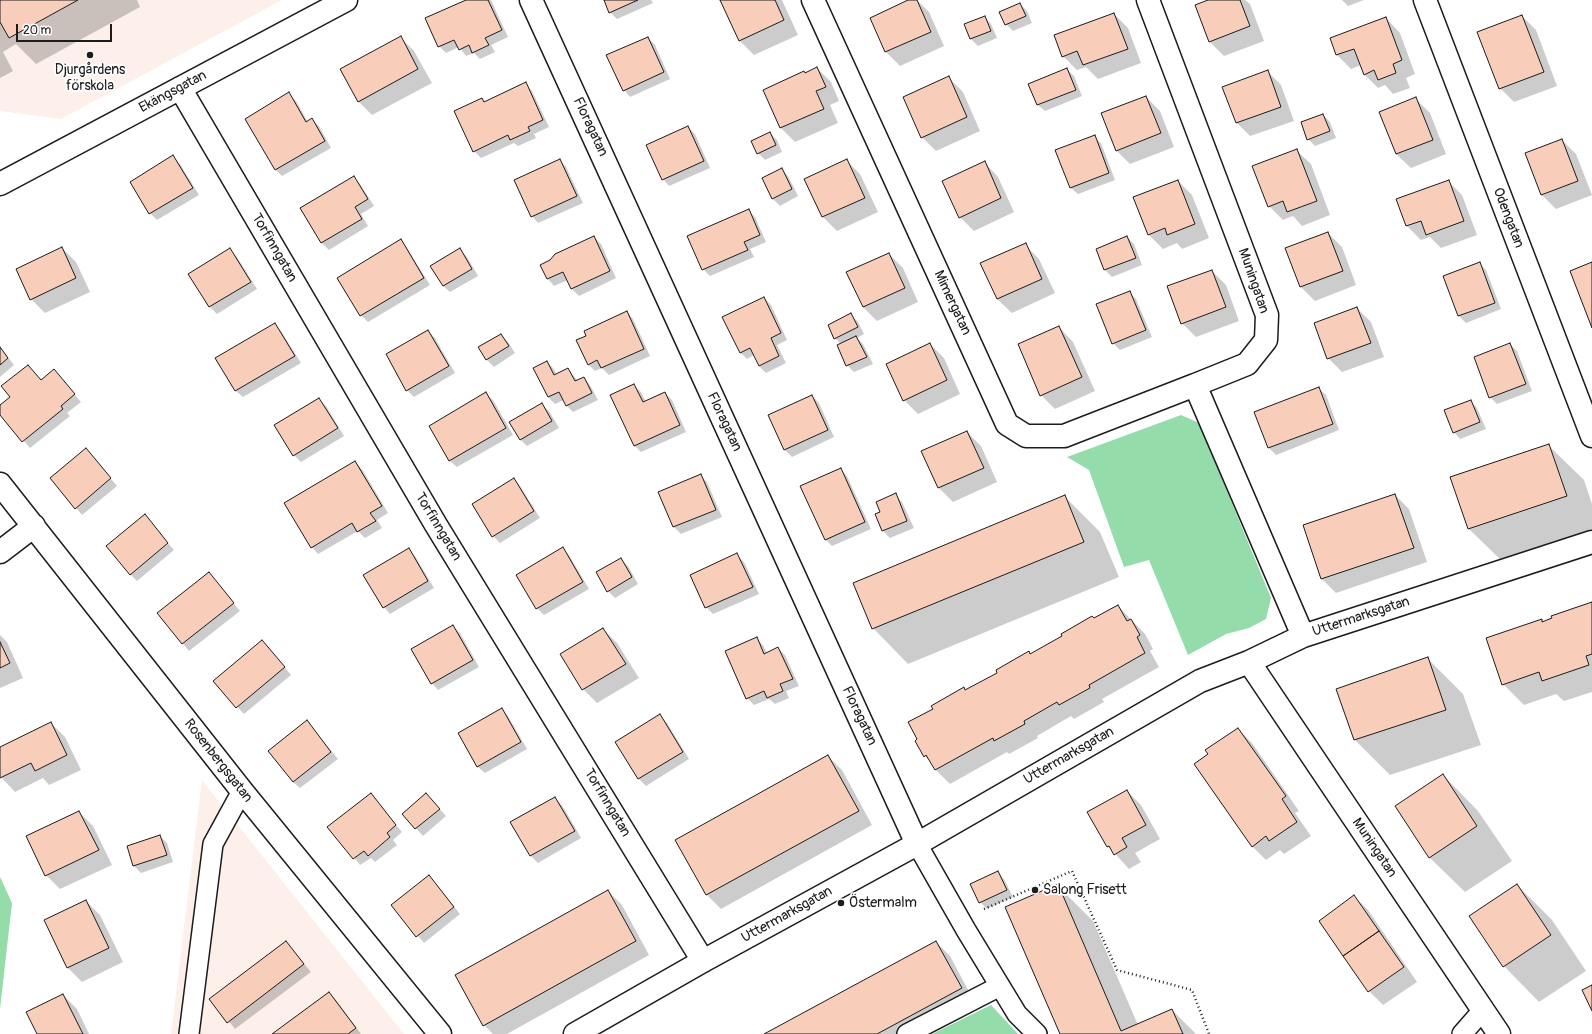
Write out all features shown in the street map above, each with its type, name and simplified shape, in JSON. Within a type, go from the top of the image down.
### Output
[{"type":"street","name":"Ekängsgatan","points":[[0,184],[346,0]]},
{"type":"street","name":"Floragatan","points":[[532,0],[917,844]]},
{"type":"street","name":"Mimergatan","points":[[813,0],[1007,424],[1026,436],[1064,436],[1195,385]]},
{"type":"street","name":"Muningatan","points":[[1148,0],[1267,315],[1266,340],[1247,364],[1195,385]]},
{"type":"street","name":"Odengatan","points":[[1425,0],[1592,436]]},
{"type":"street","name":"Torfinngatan","points":[[180,88],[436,525],[703,961]]},
{"type":"street","points":[[1195,385],[1303,636]]},
{"type":"street","name":"Rosenbergsgatan","points":[[0,484],[242,791],[440,1034]]},
{"type":"street","points":[[0,552],[34,526]]},
{"type":"street","name":"Uttermarksgatan","points":[[576,1034],[703,961],[917,844],[1200,681],[1249,662],[1303,636],[1592,542]]},
{"type":"street","name":"Muningatan","points":[[1249,662],[1499,1034]]},
{"type":"lane","points":[[189,1034],[213,844],[242,791]]},
{"type":"lane","points":[[917,844],[1017,1014],[1038,1034]]},
{"type":"lane","points":[[907,1034],[1000,986]]},
{"type":"lane","points":[[1462,1034],[1483,1010]]},
{"type":"path","points":[[960,919],[1072,871],[1116,970],[1192,990],[1209,1034]]},
{"type":"shaded area","name":"Djurgårdens förskola","points":[[0,0],[282,0],[61,119],[0,111]]},
{"type":"shaded area","points":[[202,780],[404,1034],[171,1034]]},
{"type":"green space","points":[[1181,415],[1199,423],[1271,598],[1266,619],[1249,628],[1226,634],[1188,655],[1149,560],[1124,567],[1089,470],[1067,457]]},
{"type":"green space","points":[[0,877],[12,903],[0,1009]]},
{"type":"green space","points":[[991,1005],[1018,1034],[932,1034]]},
{"type":"building","points":[[0,0],[78,0],[9,38],[0,22]]},
{"type":"building","points":[[466,0],[488,0],[502,30],[485,38],[489,45],[472,53],[469,45],[459,50],[454,40],[438,47],[425,18]]},
{"type":"building","points":[[604,0],[638,0],[609,13]]},
{"type":"building","points":[[720,0],[775,0],[784,20],[739,41]]},
{"type":"building","points":[[908,0],[917,0],[931,32],[885,52],[870,18]]},
{"type":"building","points":[[1208,0],[1240,0],[1250,26],[1209,42],[1195,5]]},
{"type":"building","points":[[1020,3],[1026,16],[1005,25],[999,12]]},
{"type":"building","points":[[1114,13],[1128,49],[1083,65],[1077,51],[1062,57],[1054,35]]},
{"type":"building","points":[[1522,15],[1544,72],[1499,89],[1477,32]]},
{"type":"building","points":[[985,16],[991,31],[970,39],[964,24]]},
{"type":"building","points":[[1386,17],[1402,60],[1393,64],[1396,73],[1378,80],[1374,70],[1364,75],[1354,49],[1336,55],[1330,38]]},
{"type":"building","points":[[401,36],[418,69],[358,102],[340,69]]},
{"type":"building","points":[[648,37],[664,72],[623,91],[606,55]]},
{"type":"building","points":[[817,67],[826,87],[816,91],[824,109],[780,128],[763,90],[804,71],[805,73]]},
{"type":"building","points":[[1067,68],[1076,90],[1037,105],[1028,84]]},
{"type":"building","points":[[1268,70],[1281,107],[1236,123],[1222,87]]},
{"type":"building","points":[[949,76],[967,117],[921,138],[903,97]]},
{"type":"building","points":[[526,82],[543,120],[528,127],[530,131],[510,140],[508,135],[473,152],[454,111],[482,98],[484,102]]},
{"type":"building","points":[[289,92],[306,122],[312,118],[325,141],[275,170],[245,119]]},
{"type":"building","points":[[1146,96],[1161,133],[1116,151],[1101,113]]},
{"type":"building","points":[[1416,97],[1433,140],[1396,154],[1379,112]]},
{"type":"building","points":[[1323,114],[1330,131],[1307,140],[1301,122]]},
{"type":"building","points":[[688,126],[704,161],[662,180],[646,145]]},
{"type":"building","points":[[770,132],[776,145],[757,154],[751,141]]},
{"type":"building","points":[[1095,135],[1109,173],[1070,188],[1055,150]]},
{"type":"building","points":[[1562,139],[1578,181],[1541,195],[1525,153]]},
{"type":"building","points":[[1297,149],[1317,201],[1287,212],[1283,201],[1268,207],[1252,166]]},
{"type":"building","points":[[173,155],[193,188],[149,214],[130,182]]},
{"type":"building","points":[[560,159],[577,196],[531,217],[514,180]]},
{"type":"building","points":[[847,159],[865,198],[822,217],[804,179]]},
{"type":"building","points":[[985,161],[1001,198],[959,218],[942,181]]},
{"type":"building","points":[[782,168],[792,189],[772,199],[762,178]]},
{"type":"building","points":[[354,176],[368,199],[355,207],[362,219],[321,243],[300,208]]},
{"type":"building","points":[[1178,180],[1195,224],[1167,235],[1165,228],[1148,235],[1133,197]]},
{"type":"building","points":[[1449,180],[1464,221],[1426,235],[1421,221],[1406,226],[1396,199]]},
{"type":"building","points":[[749,209],[760,235],[744,242],[748,250],[702,270],[687,236]]},
{"type":"building","points":[[1328,232],[1343,271],[1300,287],[1285,248]]},
{"type":"building","points":[[594,236],[610,271],[571,289],[563,272],[547,279],[540,265],[550,260],[555,254]]},
{"type":"building","points":[[1127,236],[1136,258],[1104,270],[1096,249]]},
{"type":"building","points":[[401,239],[424,278],[360,316],[337,278]]},
{"type":"building","points":[[1026,243],[1042,279],[997,299],[980,263]]},
{"type":"building","points":[[62,247],[76,278],[30,300],[16,269]]},
{"type":"building","points":[[230,248],[251,282],[209,307],[188,274]]},
{"type":"building","points":[[460,248],[472,269],[443,286],[430,266]]},
{"type":"building","points":[[889,253],[905,288],[863,307],[846,272]]},
{"type":"building","points":[[1480,262],[1495,303],[1458,316],[1443,276]]},
{"type":"building","points":[[1592,262],[1592,328],[1570,271]]},
{"type":"building","points":[[1212,270],[1226,307],[1181,324],[1167,286]]},
{"type":"building","points":[[1130,291],[1146,330],[1112,344],[1096,304]]},
{"type":"building","points":[[764,297],[781,333],[771,338],[779,356],[759,366],[750,348],[740,353],[722,317]]},
{"type":"building","points":[[1357,307],[1371,343],[1327,359],[1314,323]]},
{"type":"building","points":[[627,311],[644,349],[601,368],[597,360],[588,365],[576,340],[586,336],[584,331]]},
{"type":"building","points":[[851,313],[858,327],[834,339],[828,325]]},
{"type":"building","points":[[275,323],[295,356],[235,391],[215,358]]},
{"type":"building","points":[[1059,326],[1082,377],[1040,396],[1018,344]]},
{"type":"building","points":[[428,330],[449,366],[406,391],[386,354]]},
{"type":"building","points":[[501,334],[509,346],[486,360],[478,347]]},
{"type":"building","points":[[856,336],[867,357],[846,366],[837,345]]},
{"type":"building","points":[[930,343],[947,380],[903,401],[886,364]]},
{"type":"building","points":[[1510,343],[1526,384],[1489,398],[1474,357]]},
{"type":"building","points":[[0,347],[8,358],[0,365]]},
{"type":"building","points":[[547,361],[554,375],[568,368],[575,381],[584,377],[592,393],[566,406],[559,392],[548,397],[533,368]]},
{"type":"building","points":[[28,365],[41,380],[54,369],[75,394],[61,406],[63,409],[22,442],[0,415],[0,405],[10,397],[1,386]]},
{"type":"building","points":[[634,384],[643,402],[665,392],[680,425],[634,446],[610,395]]},
{"type":"building","points":[[1319,387],[1333,424],[1268,448],[1254,412]]},
{"type":"building","points":[[486,392],[506,428],[449,461],[429,426]]},
{"type":"building","points":[[812,395],[828,430],[784,450],[768,415]]},
{"type":"building","points":[[319,398],[338,428],[293,456],[274,425]]},
{"type":"building","points":[[1471,400],[1480,422],[1453,433],[1444,410]]},
{"type":"building","points":[[542,403],[552,421],[520,440],[509,422]]},
{"type":"building","points":[[967,431],[984,468],[938,488],[921,451]]},
{"type":"building","points":[[1549,444],[1567,496],[1468,529],[1450,477]]},
{"type":"building","points":[[86,448],[111,478],[75,509],[50,478]]},
{"type":"building","points":[[355,461],[382,506],[370,513],[376,521],[357,532],[352,523],[311,548],[284,503]]},
{"type":"building","points":[[841,468],[865,522],[825,540],[800,486]]},
{"type":"building","points":[[701,474],[716,510],[673,527],[658,492]]},
{"type":"building","points":[[514,478],[534,511],[492,537],[472,504]]},
{"type":"building","points":[[896,493],[907,521],[882,531],[875,514],[880,512],[876,502]]},
{"type":"building","points":[[1395,494],[1414,548],[1321,579],[1303,525]]},
{"type":"building","points":[[1065,495],[1084,542],[872,629],[853,583]]},
{"type":"building","points":[[145,514],[168,543],[130,575],[106,546]]},
{"type":"building","points":[[563,547],[583,582],[536,609],[516,575]]},
{"type":"building","points":[[409,548],[428,581],[383,608],[363,575]]},
{"type":"building","points":[[737,553],[753,587],[705,608],[690,575]]},
{"type":"building","points":[[621,558],[632,577],[607,592],[596,572]]},
{"type":"building","points":[[209,572],[234,603],[182,644],[157,613]]},
{"type":"building","points":[[1592,602],[1592,654],[1586,656],[1589,665],[1542,681],[1539,672],[1502,685],[1486,638],[1542,619],[1542,622],[1552,618],[1551,616]]},
{"type":"building","points":[[1118,605],[1127,621],[1131,619],[1140,635],[1137,637],[1145,653],[1089,685],[1090,688],[1059,705],[1057,702],[1024,721],[1025,724],[994,741],[993,738],[935,770],[926,755],[924,757],[915,741],[917,739],[908,722],[933,709],[931,706],[964,687],[965,690],[997,673],[996,670],[1029,651],[1030,654],[1062,636],[1061,634],[1092,616],[1094,618]]},
{"type":"building","points":[[453,625],[473,660],[431,684],[411,649]]},
{"type":"building","points":[[603,628],[626,664],[582,690],[560,654]]},
{"type":"building","points":[[757,637],[764,654],[778,647],[793,679],[780,684],[783,691],[767,698],[764,691],[746,699],[725,651]]},
{"type":"building","points":[[262,640],[285,667],[236,708],[213,681]]},
{"type":"building","points":[[0,642],[10,663],[0,668]]},
{"type":"building","points":[[1428,657],[1446,710],[1354,740],[1336,689]]},
{"type":"building","points":[[502,708],[521,742],[477,767],[458,733]]},
{"type":"building","points":[[660,714],[683,752],[638,779],[615,742]]},
{"type":"building","points":[[307,720],[331,752],[293,782],[268,751]]},
{"type":"building","points":[[51,722],[67,755],[35,771],[31,763],[0,778],[0,747]]},
{"type":"building","points":[[1238,728],[1286,796],[1282,799],[1297,822],[1269,841],[1266,836],[1252,847],[1194,764],[1208,754],[1205,750]]},
{"type":"building","points":[[828,755],[859,811],[706,895],[675,840]]},
{"type":"building","points":[[1443,774],[1477,826],[1429,858],[1395,806]]},
{"type":"building","points":[[1127,790],[1146,825],[1122,838],[1127,847],[1114,855],[1109,846],[1107,847],[1087,812]]},
{"type":"building","points":[[371,793],[396,825],[387,833],[390,837],[368,856],[364,851],[353,859],[327,827]]},
{"type":"building","points":[[426,793],[440,809],[415,829],[402,814]]},
{"type":"building","points":[[555,797],[575,831],[530,856],[510,822]]},
{"type":"building","points":[[79,811],[99,850],[45,876],[26,836]]},
{"type":"building","points":[[160,835],[167,855],[133,866],[127,846]]},
{"type":"building","points":[[998,871],[1007,890],[979,903],[970,884]]},
{"type":"building","points":[[429,875],[454,907],[416,937],[391,905]]},
{"type":"building","points":[[1058,884],[1121,1031],[1172,1009],[1183,1034],[1060,1034],[1005,907]]},
{"type":"building","points":[[1517,884],[1551,935],[1503,967],[1469,916]]},
{"type":"building","points":[[608,890],[636,941],[483,1026],[455,975]]},
{"type":"building","points":[[1354,895],[1379,931],[1343,956],[1319,921]]},
{"type":"building","points":[[86,900],[109,948],[67,968],[44,920]]},
{"type":"building","points":[[1379,931],[1404,967],[1368,992],[1343,956]]},
{"type":"building","points":[[286,941],[304,964],[227,1023],[209,999]]},
{"type":"building","points":[[936,941],[962,988],[877,1034],[764,1034]]},
{"type":"building","points":[[1592,985],[1592,1011],[1582,990]]},
{"type":"building","points":[[329,992],[356,1028],[348,1034],[272,1034]]},
{"type":"building","points":[[63,994],[83,1034],[37,1034],[26,1012]]},
{"type":"place","name":"Djurgårdens förskola","points":[[90,55]]},
{"type":"place","name":"Salong Frisett","points":[[1035,890]]},
{"type":"place","name":"Östermalm","points":[[841,903]]}]
